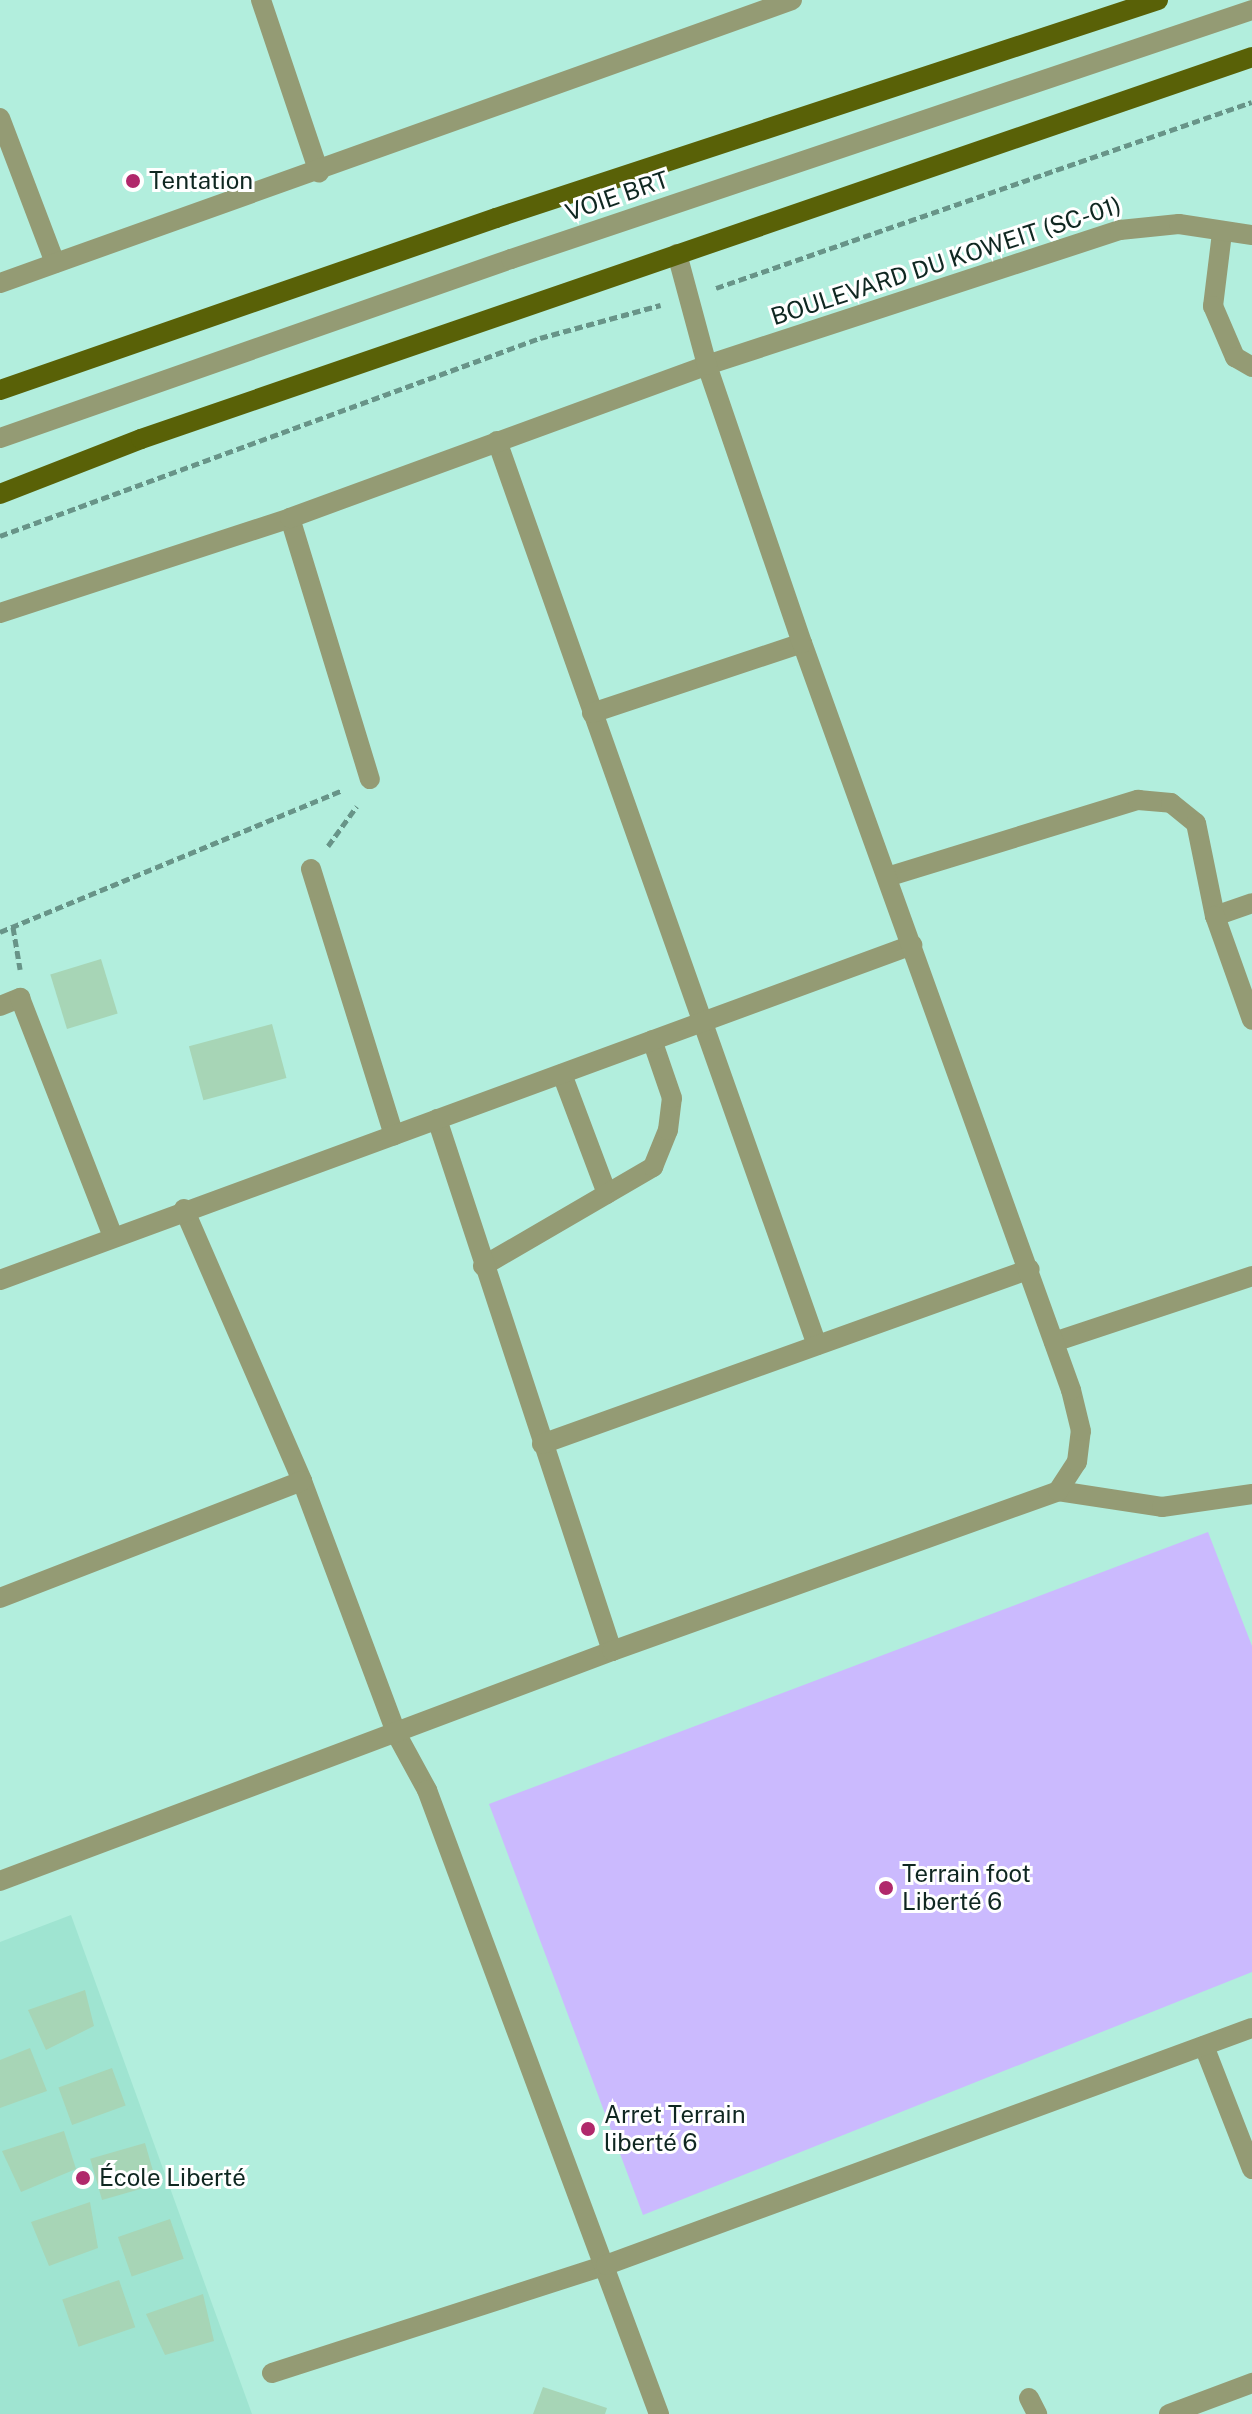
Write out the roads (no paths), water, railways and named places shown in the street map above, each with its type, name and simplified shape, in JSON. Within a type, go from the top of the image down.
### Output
[{"type":"main road","points":[[0,390],[496,218],[1158,0]]},
{"type":"main road","points":[[0,494],[141,439],[1252,57]]},
{"type":"street","points":[[261,0],[319,172]]},
{"type":"street","points":[[0,283],[319,172],[792,0]]},
{"type":"street","name":"VOIE BRT","points":[[0,438],[526,254],[1252,10]]},
{"type":"street","points":[[0,118],[55,263]]},
{"type":"street","name":"BOULEVARD DU KOWEIT (SC-01)","points":[[0,613],[290,518],[707,365],[1120,230],[1179,224],[1222,233],[1252,235]]},
{"type":"street","points":[[1222,233],[1213,306],[1235,357],[1252,367]]},
{"type":"street","points":[[677,254],[707,365],[802,643],[1054,1342],[1081,1431],[1077,1462],[1058,1491]]},
{"type":"street","points":[[497,441],[817,1345]]},
{"type":"street","points":[[290,518],[367,781]]},
{"type":"street","points":[[592,713],[802,643]]},
{"type":"street","points":[[887,877],[1138,800],[1171,803],[1196,823],[1215,916],[1252,1020]]},
{"type":"street","points":[[311,869],[394,1135]]},
{"type":"street","points":[[1215,916],[1252,903]]},
{"type":"street","points":[[0,1280],[184,1209],[912,945]]},
{"type":"street","points":[[0,1006],[20,998],[113,1237]]},
{"type":"street","points":[[483,1266],[653,1167],[668,1130],[672,1098],[652,1040]]},
{"type":"street","points":[[562,1074],[607,1194]]},
{"type":"street","points":[[437,1119],[612,1651]]},
{"type":"street","points":[[184,1209],[302,1481],[397,1735],[427,1790],[659,2414]]},
{"type":"street","points":[[542,1444],[1030,1269]]},
{"type":"street","points":[[1054,1342],[1252,1276]]},
{"type":"street","points":[[0,1598],[302,1481]]},
{"type":"street","points":[[0,1881],[397,1735],[612,1651],[1058,1491],[1162,1507],[1252,1494]]},
{"type":"street","points":[[272,2373],[606,2265],[1252,2028]]},
{"type":"street","points":[[1204,2046],[1252,2169]]},
{"type":"street","points":[[1169,2414],[1252,2383]]},
{"type":"place","name":"Tentation","points":[[133,181]]},
{"type":"place","name":"Terrain foot Liberté 6","points":[[886,1888]]},
{"type":"place","name":"Arret Terrain liberté 6","points":[[588,2129]]},
{"type":"place","name":"École Liberté","points":[[83,2178]]}]
